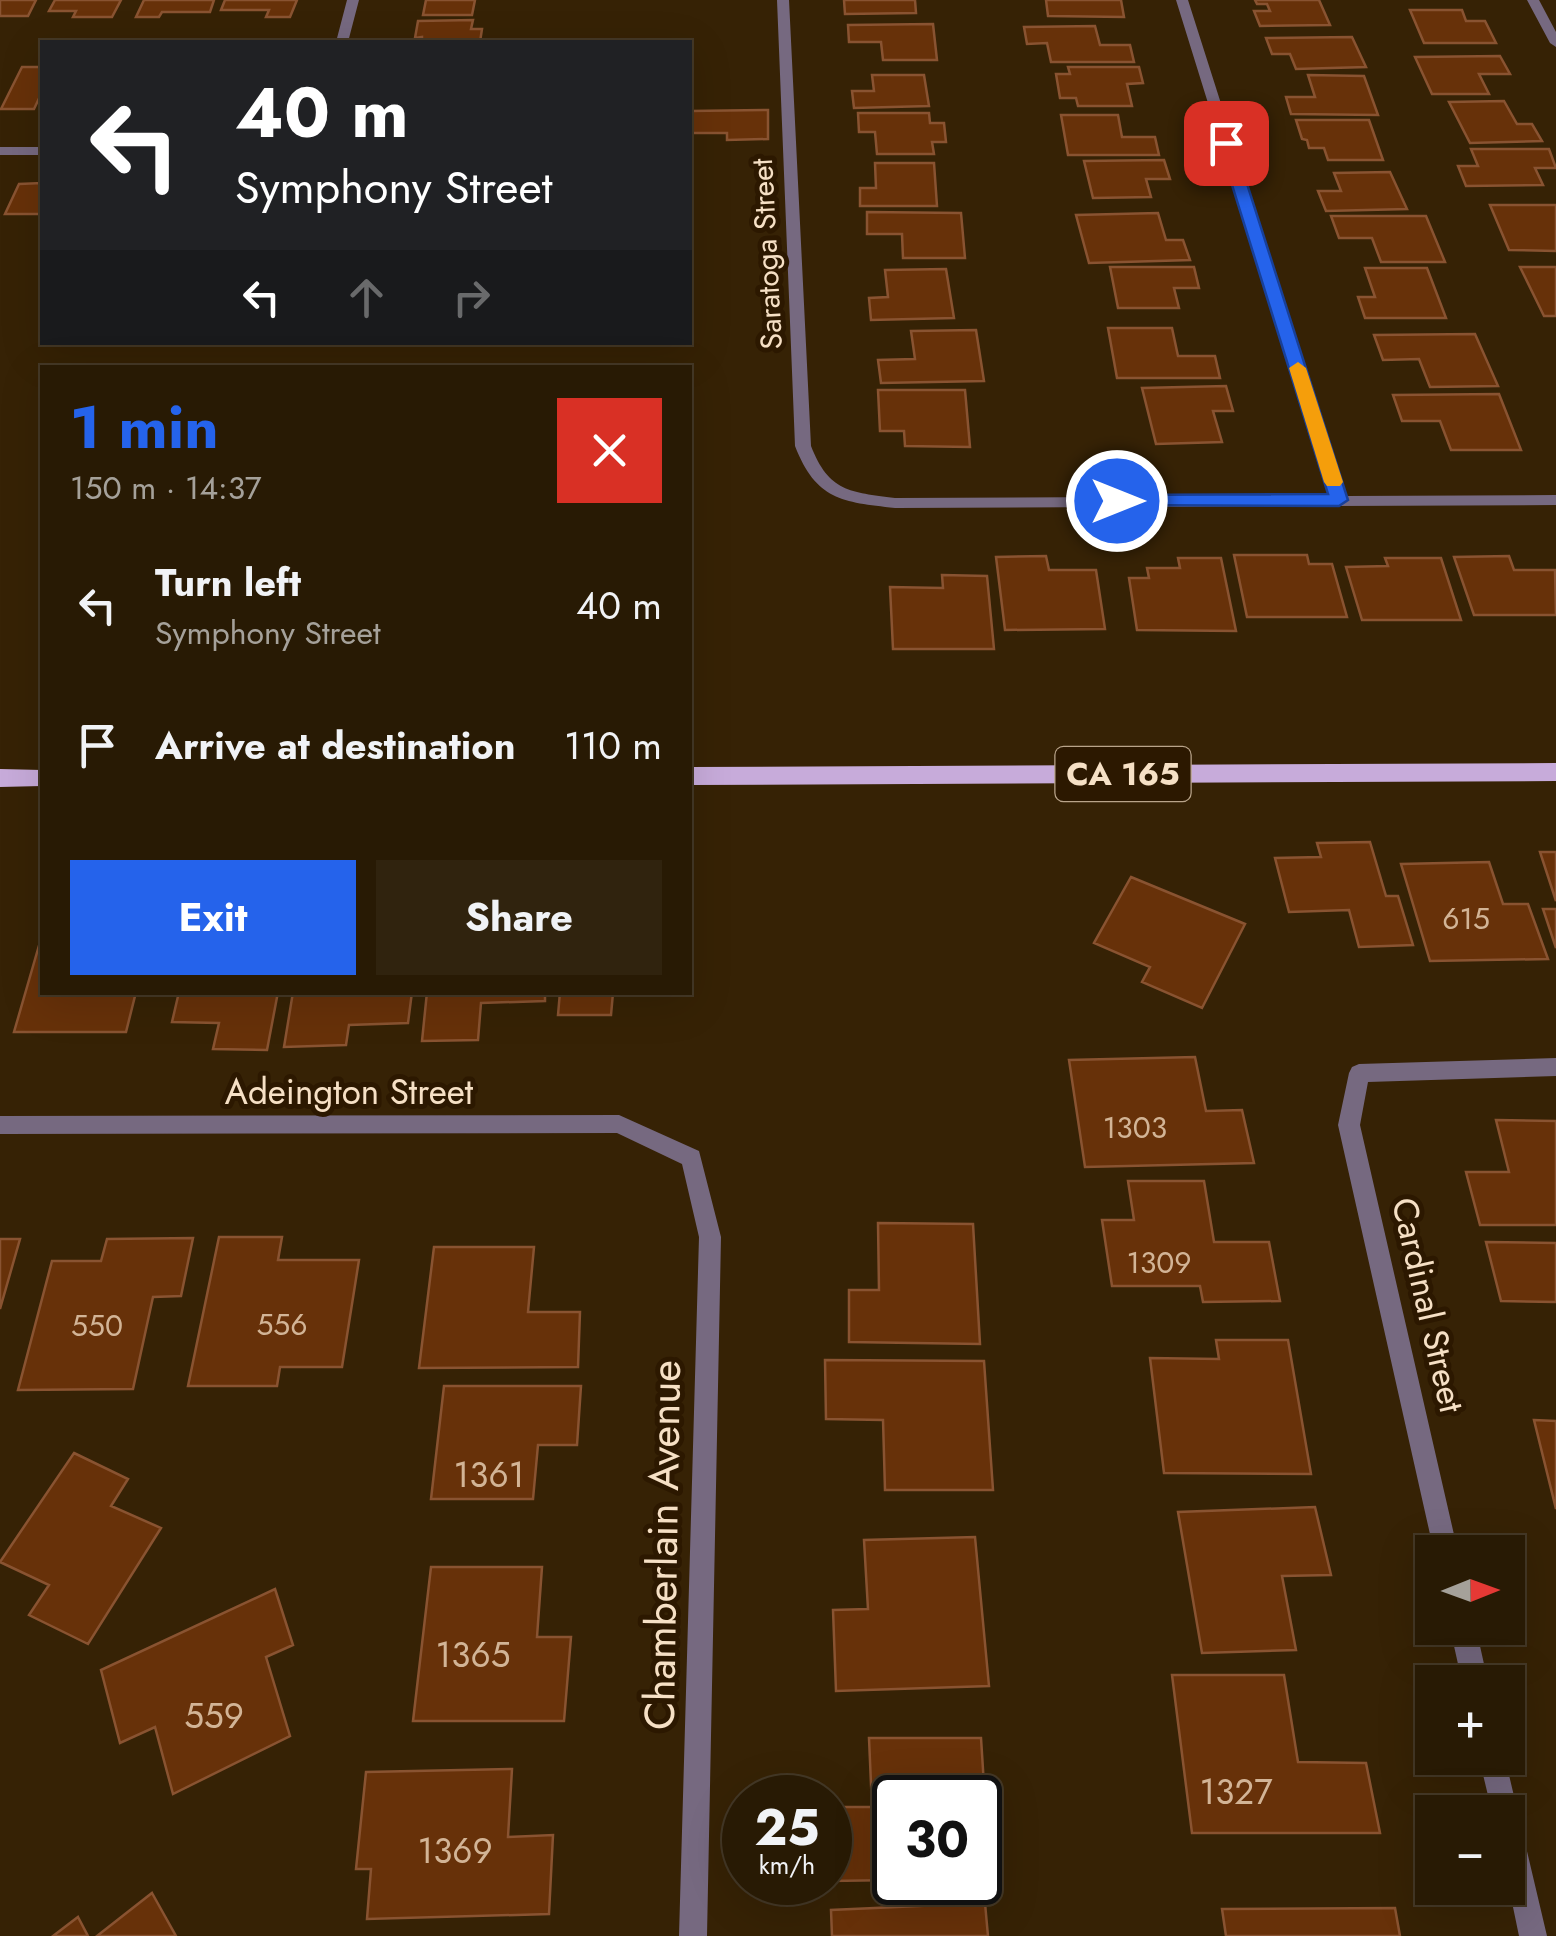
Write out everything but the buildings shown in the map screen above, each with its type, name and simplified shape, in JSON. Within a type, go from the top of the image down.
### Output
[{"type":"main road","name":"CA 165","points":[[692,776],[1556,772]]},
{"type":"main road","points":[[0,778],[40,778]]},
{"type":"street","points":[[343,40],[353,0]]},
{"type":"street","name":"Saratoga Street","points":[[782,0],[803,446],[812,474],[835,494],[895,502],[1339,500]]},
{"type":"street","points":[[1182,0],[1339,500],[1556,500]]},
{"type":"street","points":[[1533,0],[1556,43]]},
{"type":"street","points":[[0,152],[40,152]]},
{"type":"street","name":"Cardinal Street","points":[[1442,1535],[1348,1125],[1359,1073],[1556,1067]]},
{"type":"street","name":"Adeington Street","points":[[0,1125],[619,1124],[692,1158]]},
{"type":"street","name":"Chamberlain Avenue","points":[[692,1158],[710,1238],[693,1936]]},
{"type":"street","points":[[1525,1900],[1533,1936]]},
{"type":"slow traffic","points":[[1298,368],[1333,482]]},
{"type":"route","points":[[1117,501],[1339,500],[1226,143]]}]
